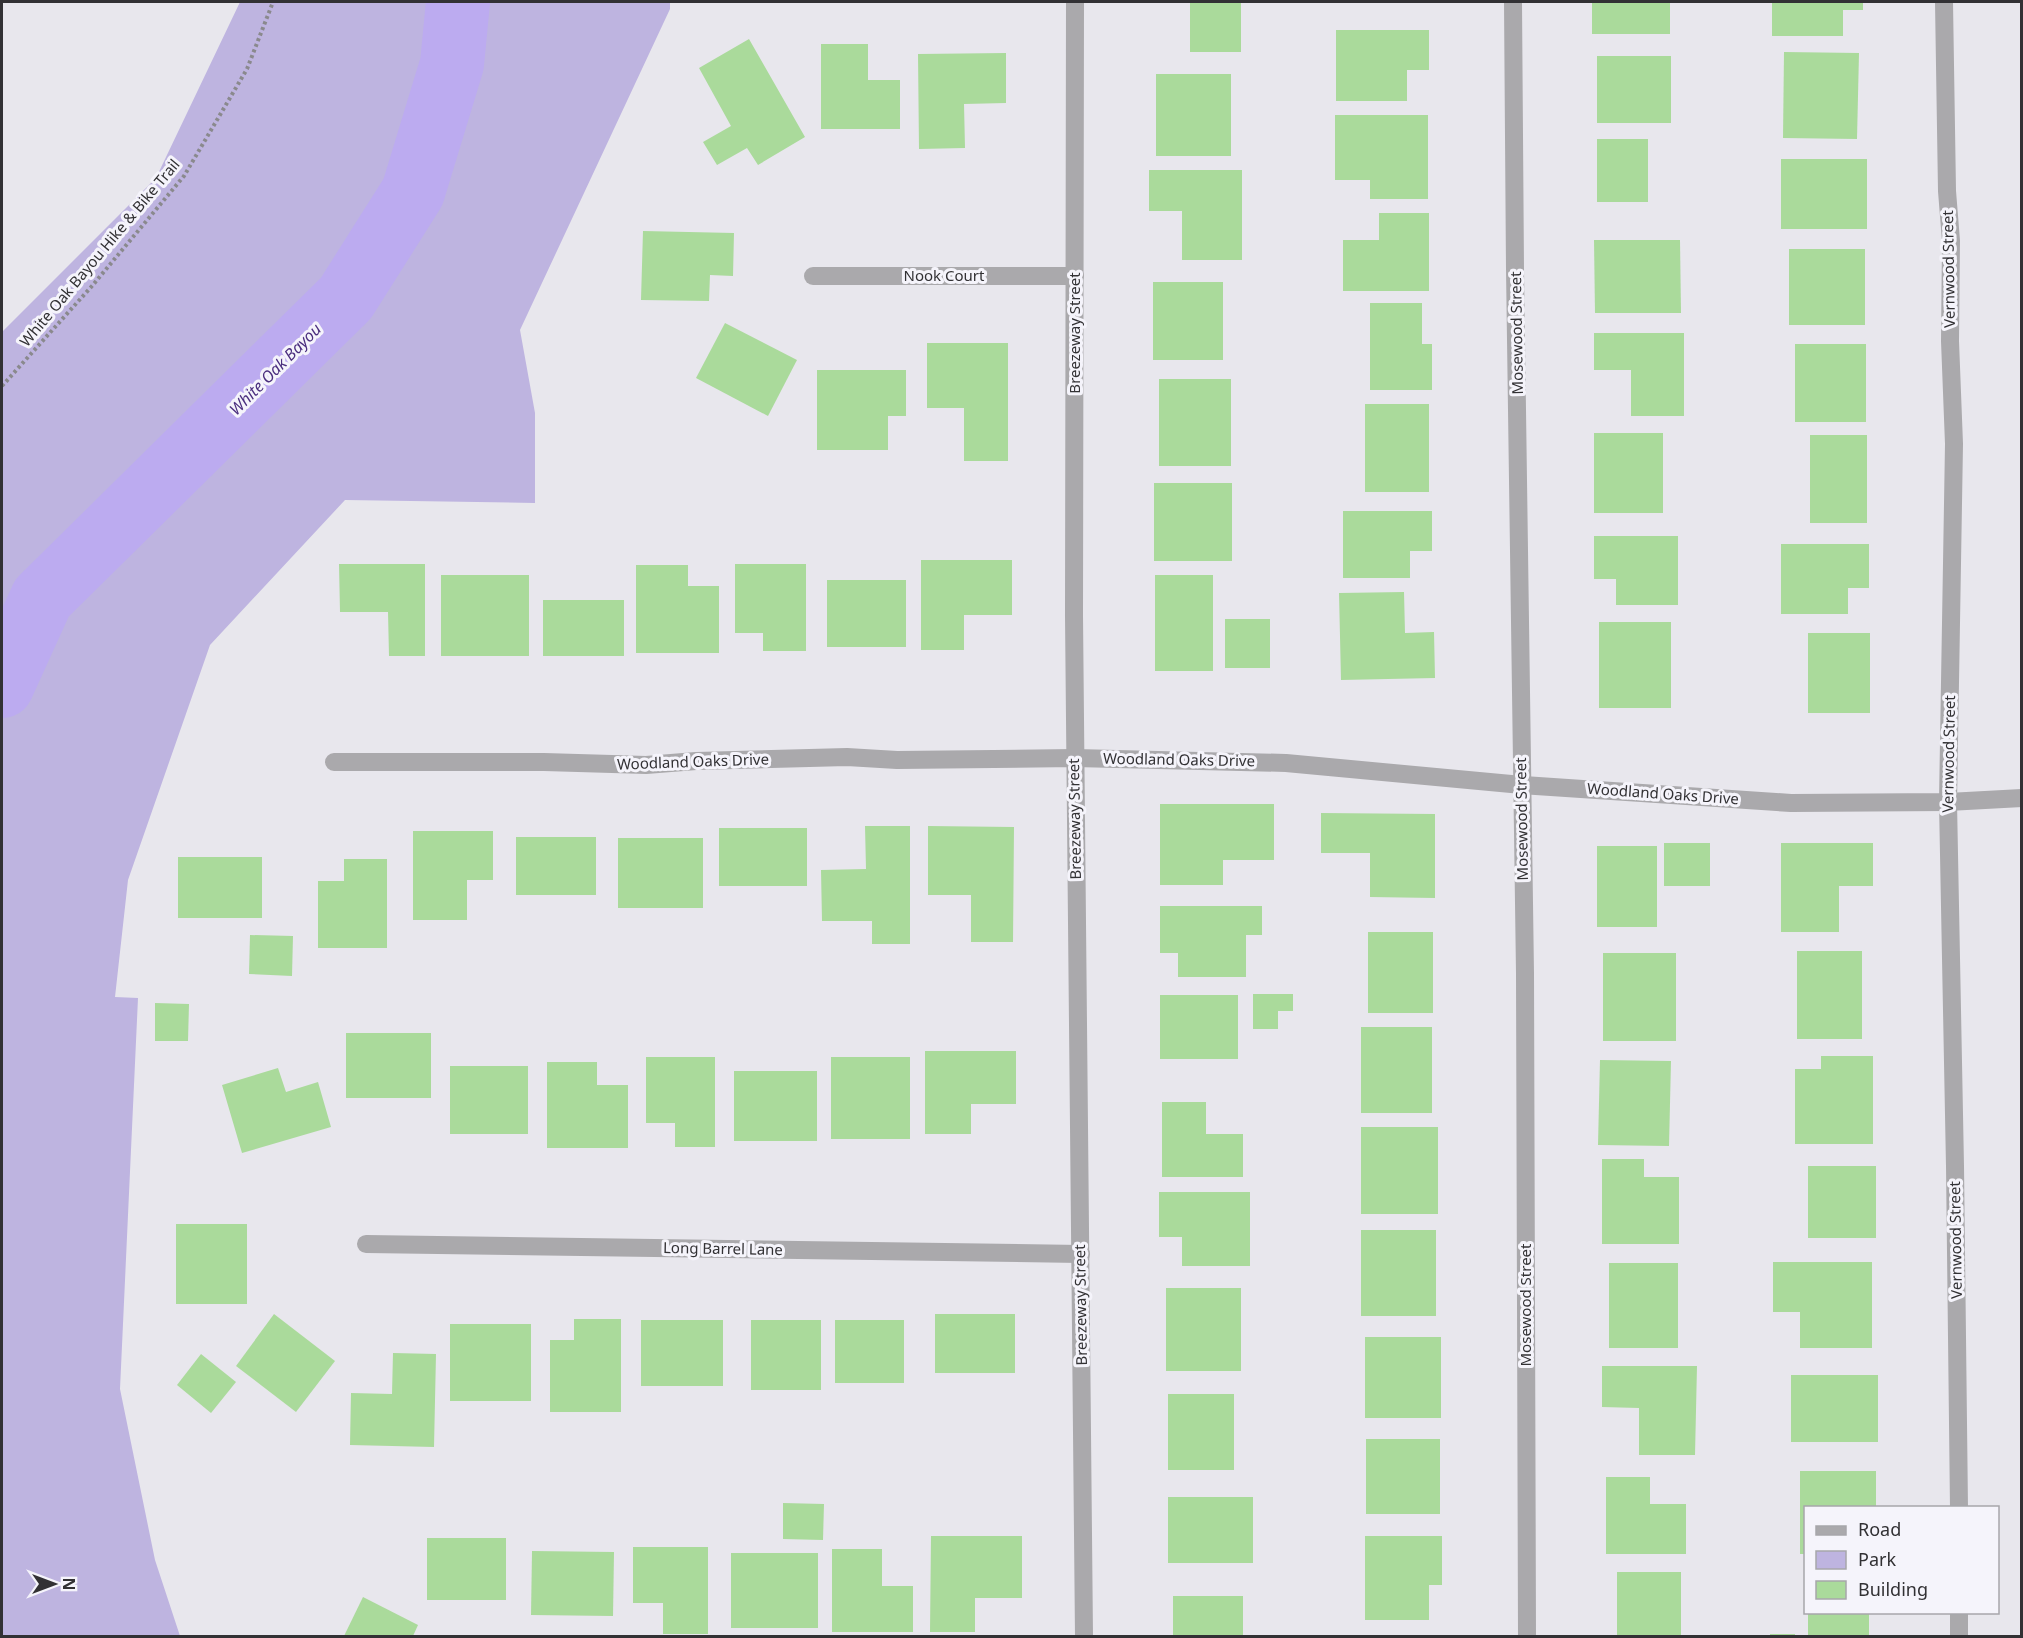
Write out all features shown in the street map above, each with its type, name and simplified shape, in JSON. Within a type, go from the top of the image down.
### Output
[{"type":"street","name":"Breezeway Street","points":[[1075,2],[1075,758],[1084,1636]]},
{"type":"street","name":"Mosewood Street","points":[[1513,2],[1525,974],[1527,1636]]},
{"type":"street","name":"Vernwood Street","points":[[1944,2],[1954,444],[1948,802],[1959,1506]]},
{"type":"street","name":"Nook Court","points":[[813,276],[1075,276]]},
{"type":"street","name":"Woodland Oaks Drive","points":[[334,762],[544,762],[646,765],[696,761],[847,757],[897,760],[1075,758],[1286,763],[1522,785],[1791,803],[1948,802],[2022,798]]},
{"type":"street","name":"Long Barrel Lane","points":[[366,1244],[1081,1254]]},
{"type":"street","points":[[1959,1614],[1959,1636]]},
{"type":"path","name":"White Oak Bayou Hike & Bike Trail","points":[[2,387],[92,286],[184,176],[248,69],[273,2]]},
{"type":"green space","points":[[240,2],[670,2],[670,9],[520,330],[535,413],[535,503],[345,500],[210,645],[128,880],[115,997],[138,998],[120,1389],[155,1560],[180,1636],[2,1636],[2,332],[156,178]]},
{"type":"building","points":[[1190,2],[1241,2],[1241,52],[1190,52]]},
{"type":"building","points":[[1592,2],[1670,2],[1670,34],[1592,34]]},
{"type":"building","points":[[1772,2],[1863,2],[1863,10],[1843,10],[1843,36],[1772,36]]},
{"type":"building","points":[[1336,30],[1429,30],[1429,70],[1407,70],[1407,101],[1336,101]]},
{"type":"building","points":[[749,39],[805,137],[758,165],[747,148],[717,165],[703,142],[731,126],[699,68]]},
{"type":"building","points":[[821,44],[868,44],[868,80],[900,80],[900,129],[821,129]]},
{"type":"building","points":[[1784,52],[1859,53],[1857,139],[1783,138]]},
{"type":"building","points":[[1006,53],[1006,103],[964,104],[965,148],[919,149],[918,54]]},
{"type":"building","points":[[1597,56],[1671,56],[1671,123],[1597,123]]},
{"type":"building","points":[[1156,74],[1231,74],[1231,156],[1156,156]]},
{"type":"building","points":[[1335,115],[1428,115],[1428,199],[1370,199],[1370,180],[1335,180]]},
{"type":"building","points":[[1597,139],[1648,139],[1648,202],[1597,202]]},
{"type":"building","points":[[1781,159],[1867,159],[1867,229],[1781,229]]},
{"type":"building","points":[[1149,170],[1242,170],[1242,260],[1182,260],[1182,211],[1149,211]]},
{"type":"building","points":[[1379,213],[1429,213],[1429,291],[1343,291],[1343,240],[1379,240]]},
{"type":"building","points":[[643,231],[734,233],[733,276],[710,275],[709,301],[641,300]]},
{"type":"building","points":[[1594,240],[1680,240],[1681,313],[1595,313]]},
{"type":"building","points":[[1789,249],[1865,249],[1865,325],[1789,325]]},
{"type":"building","points":[[1153,282],[1223,282],[1223,360],[1153,360]]},
{"type":"building","points":[[1370,303],[1422,303],[1422,344],[1432,344],[1432,390],[1370,390]]},
{"type":"building","points":[[725,323],[797,360],[768,416],[696,378]]},
{"type":"building","points":[[1594,333],[1684,333],[1684,416],[1631,416],[1631,370],[1594,370]]},
{"type":"building","points":[[927,343],[1008,343],[1008,461],[964,461],[964,408],[927,408]]},
{"type":"building","points":[[1795,344],[1866,344],[1866,422],[1795,422]]},
{"type":"building","points":[[817,370],[906,370],[906,416],[888,416],[888,450],[817,450]]},
{"type":"building","points":[[1159,379],[1231,379],[1231,466],[1159,466]]},
{"type":"building","points":[[1365,404],[1429,404],[1429,492],[1365,492]]},
{"type":"building","points":[[1594,433],[1663,433],[1663,513],[1594,513]]},
{"type":"building","points":[[1810,435],[1867,435],[1867,523],[1810,523]]},
{"type":"building","points":[[1154,483],[1232,483],[1232,561],[1154,561]]},
{"type":"building","points":[[1343,511],[1432,511],[1432,551],[1410,551],[1410,578],[1343,578]]},
{"type":"building","points":[[1594,536],[1678,536],[1678,605],[1616,605],[1616,579],[1594,579]]},
{"type":"building","points":[[1781,544],[1869,544],[1869,588],[1848,588],[1848,614],[1781,614]]},
{"type":"building","points":[[921,560],[1012,560],[1012,615],[964,615],[964,650],[921,650]]},
{"type":"building","points":[[339,564],[425,564],[425,656],[389,656],[388,612],[340,612]]},
{"type":"building","points":[[735,564],[806,564],[806,651],[763,651],[763,633],[735,633]]},
{"type":"building","points":[[636,565],[688,565],[688,586],[719,586],[719,653],[636,653]]},
{"type":"building","points":[[441,575],[529,575],[529,656],[441,656]]},
{"type":"building","points":[[1155,575],[1213,575],[1213,671],[1155,671]]},
{"type":"building","points":[[827,580],[906,580],[906,647],[827,647]]},
{"type":"building","points":[[1404,592],[1405,633],[1434,632],[1435,678],[1341,680],[1339,593]]},
{"type":"building","points":[[543,600],[624,600],[624,656],[543,656]]},
{"type":"building","points":[[1225,619],[1270,619],[1270,668],[1225,668]]},
{"type":"building","points":[[1599,622],[1671,622],[1671,708],[1599,708]]},
{"type":"building","points":[[1808,633],[1870,633],[1870,713],[1808,713]]},
{"type":"building","points":[[1160,804],[1274,804],[1274,860],[1223,860],[1223,885],[1160,885]]},
{"type":"building","points":[[1321,813],[1435,814],[1435,898],[1370,897],[1370,853],[1321,853]]},
{"type":"building","points":[[865,826],[910,826],[910,944],[872,944],[872,921],[822,921],[821,870],[866,869]]},
{"type":"building","points":[[928,826],[1014,827],[1013,942],[971,942],[971,895],[928,895]]},
{"type":"building","points":[[719,828],[807,828],[807,886],[719,886]]},
{"type":"building","points":[[413,831],[493,831],[493,880],[467,880],[467,920],[413,920]]},
{"type":"building","points":[[516,837],[596,837],[596,895],[516,895]]},
{"type":"building","points":[[618,838],[703,838],[703,908],[618,908]]},
{"type":"building","points":[[1664,843],[1710,843],[1710,886],[1664,886]]},
{"type":"building","points":[[1781,843],[1873,843],[1873,886],[1839,886],[1839,932],[1781,932]]},
{"type":"building","points":[[1597,846],[1657,846],[1657,927],[1597,927]]},
{"type":"building","points":[[178,857],[262,857],[262,918],[178,918]]},
{"type":"building","points":[[344,859],[387,859],[387,948],[318,948],[318,881],[344,881]]},
{"type":"building","points":[[1160,906],[1262,906],[1262,935],[1246,935],[1246,977],[1178,977],[1178,953],[1160,953]]},
{"type":"building","points":[[1368,932],[1433,932],[1433,1013],[1368,1013]]},
{"type":"building","points":[[250,935],[293,936],[292,976],[249,974]]},
{"type":"building","points":[[1797,951],[1862,951],[1862,1039],[1797,1039]]},
{"type":"building","points":[[1603,953],[1676,953],[1676,1041],[1603,1041]]},
{"type":"building","points":[[1253,994],[1293,994],[1293,1011],[1278,1011],[1278,1029],[1253,1029]]},
{"type":"building","points":[[1160,995],[1238,995],[1238,1059],[1160,1059]]},
{"type":"building","points":[[155,1003],[189,1004],[188,1041],[155,1041]]},
{"type":"building","points":[[1361,1027],[1432,1027],[1432,1113],[1361,1113]]},
{"type":"building","points":[[346,1033],[431,1033],[431,1098],[346,1098]]},
{"type":"building","points":[[925,1051],[1016,1051],[1016,1104],[971,1104],[971,1134],[925,1134]]},
{"type":"building","points":[[1821,1056],[1873,1056],[1873,1144],[1795,1144],[1795,1069],[1821,1069]]},
{"type":"building","points":[[646,1057],[715,1057],[715,1147],[675,1147],[675,1123],[646,1123]]},
{"type":"building","points":[[831,1057],[910,1057],[910,1139],[831,1139]]},
{"type":"building","points":[[1600,1060],[1671,1061],[1669,1146],[1598,1145]]},
{"type":"building","points":[[547,1062],[597,1062],[597,1085],[628,1085],[628,1148],[547,1148]]},
{"type":"building","points":[[450,1066],[528,1066],[528,1134],[450,1134]]},
{"type":"building","points":[[278,1068],[286,1092],[318,1082],[331,1127],[242,1153],[222,1085]]},
{"type":"building","points":[[734,1071],[817,1071],[817,1141],[734,1141]]},
{"type":"building","points":[[1162,1102],[1206,1102],[1206,1134],[1243,1134],[1243,1177],[1162,1177]]},
{"type":"building","points":[[1361,1127],[1438,1127],[1438,1214],[1361,1214]]},
{"type":"building","points":[[1602,1159],[1644,1159],[1644,1177],[1679,1177],[1679,1244],[1602,1244]]},
{"type":"building","points":[[1808,1166],[1876,1166],[1876,1238],[1808,1238]]},
{"type":"building","points":[[1159,1192],[1250,1192],[1250,1266],[1182,1266],[1182,1237],[1159,1237]]},
{"type":"building","points":[[176,1224],[247,1224],[247,1304],[176,1304]]},
{"type":"building","points":[[1361,1230],[1436,1230],[1436,1316],[1361,1316]]},
{"type":"building","points":[[1773,1262],[1872,1262],[1872,1348],[1800,1348],[1800,1312],[1773,1312]]},
{"type":"building","points":[[1609,1263],[1678,1263],[1678,1348],[1609,1348]]},
{"type":"building","points":[[1166,1288],[1241,1288],[1241,1371],[1166,1371]]},
{"type":"building","points":[[274,1314],[335,1361],[296,1412],[236,1366]]},
{"type":"building","points":[[935,1314],[1015,1314],[1015,1373],[935,1373]]},
{"type":"building","points":[[574,1319],[621,1319],[621,1412],[550,1412],[550,1340],[574,1340]]},
{"type":"building","points":[[641,1320],[723,1320],[723,1386],[641,1386]]},
{"type":"building","points":[[751,1320],[821,1320],[821,1390],[751,1390]]},
{"type":"building","points":[[835,1320],[904,1320],[904,1383],[835,1383]]},
{"type":"building","points":[[450,1324],[531,1324],[531,1401],[450,1401]]},
{"type":"building","points":[[1365,1337],[1441,1337],[1441,1418],[1365,1418]]},
{"type":"building","points":[[393,1353],[436,1354],[434,1447],[350,1445],[351,1393],[392,1394]]},
{"type":"building","points":[[201,1354],[236,1382],[211,1413],[177,1385]]},
{"type":"building","points":[[1602,1366],[1697,1366],[1695,1455],[1639,1455],[1639,1408],[1602,1407]]},
{"type":"building","points":[[1791,1375],[1878,1375],[1878,1442],[1791,1442]]},
{"type":"building","points":[[1168,1394],[1234,1394],[1234,1470],[1168,1470]]},
{"type":"building","points":[[1366,1439],[1440,1439],[1440,1514],[1366,1514]]},
{"type":"building","points":[[1800,1471],[1876,1471],[1876,1506],[1804,1506],[1804,1554],[1800,1554]]},
{"type":"building","points":[[1606,1477],[1650,1477],[1650,1504],[1686,1504],[1686,1554],[1606,1554]]},
{"type":"building","points":[[1168,1497],[1253,1497],[1253,1563],[1168,1563]]},
{"type":"building","points":[[783,1503],[824,1504],[823,1540],[783,1539]]},
{"type":"building","points":[[931,1536],[1022,1536],[1022,1598],[975,1598],[975,1632],[930,1632]]},
{"type":"building","points":[[1365,1536],[1442,1536],[1442,1585],[1429,1585],[1429,1620],[1365,1620]]},
{"type":"building","points":[[427,1538],[506,1538],[506,1600],[427,1600]]},
{"type":"building","points":[[633,1547],[708,1547],[708,1634],[663,1634],[663,1603],[633,1603]]},
{"type":"building","points":[[832,1549],[882,1549],[882,1586],[913,1586],[913,1632],[832,1632]]},
{"type":"building","points":[[532,1551],[614,1552],[613,1616],[531,1615]]},
{"type":"building","points":[[731,1553],[818,1553],[818,1628],[731,1628]]},
{"type":"building","points":[[1617,1572],[1681,1572],[1681,1636],[1617,1636]]},
{"type":"building","points":[[1173,1596],[1243,1596],[1243,1636],[1173,1636]]},
{"type":"building","points":[[363,1597],[418,1625],[413,1636],[344,1636]]},
{"type":"building","points":[[1808,1614],[1869,1614],[1869,1636],[1808,1636]]},
{"type":"building","points":[[1770,1634],[1795,1634],[1795,1636],[1770,1636]]},
{"type":"waterway","name":"White Oak Bayou","points":[[2,686],[42,598],[346,298],[413,192],[452,64],[458,2]]}]
